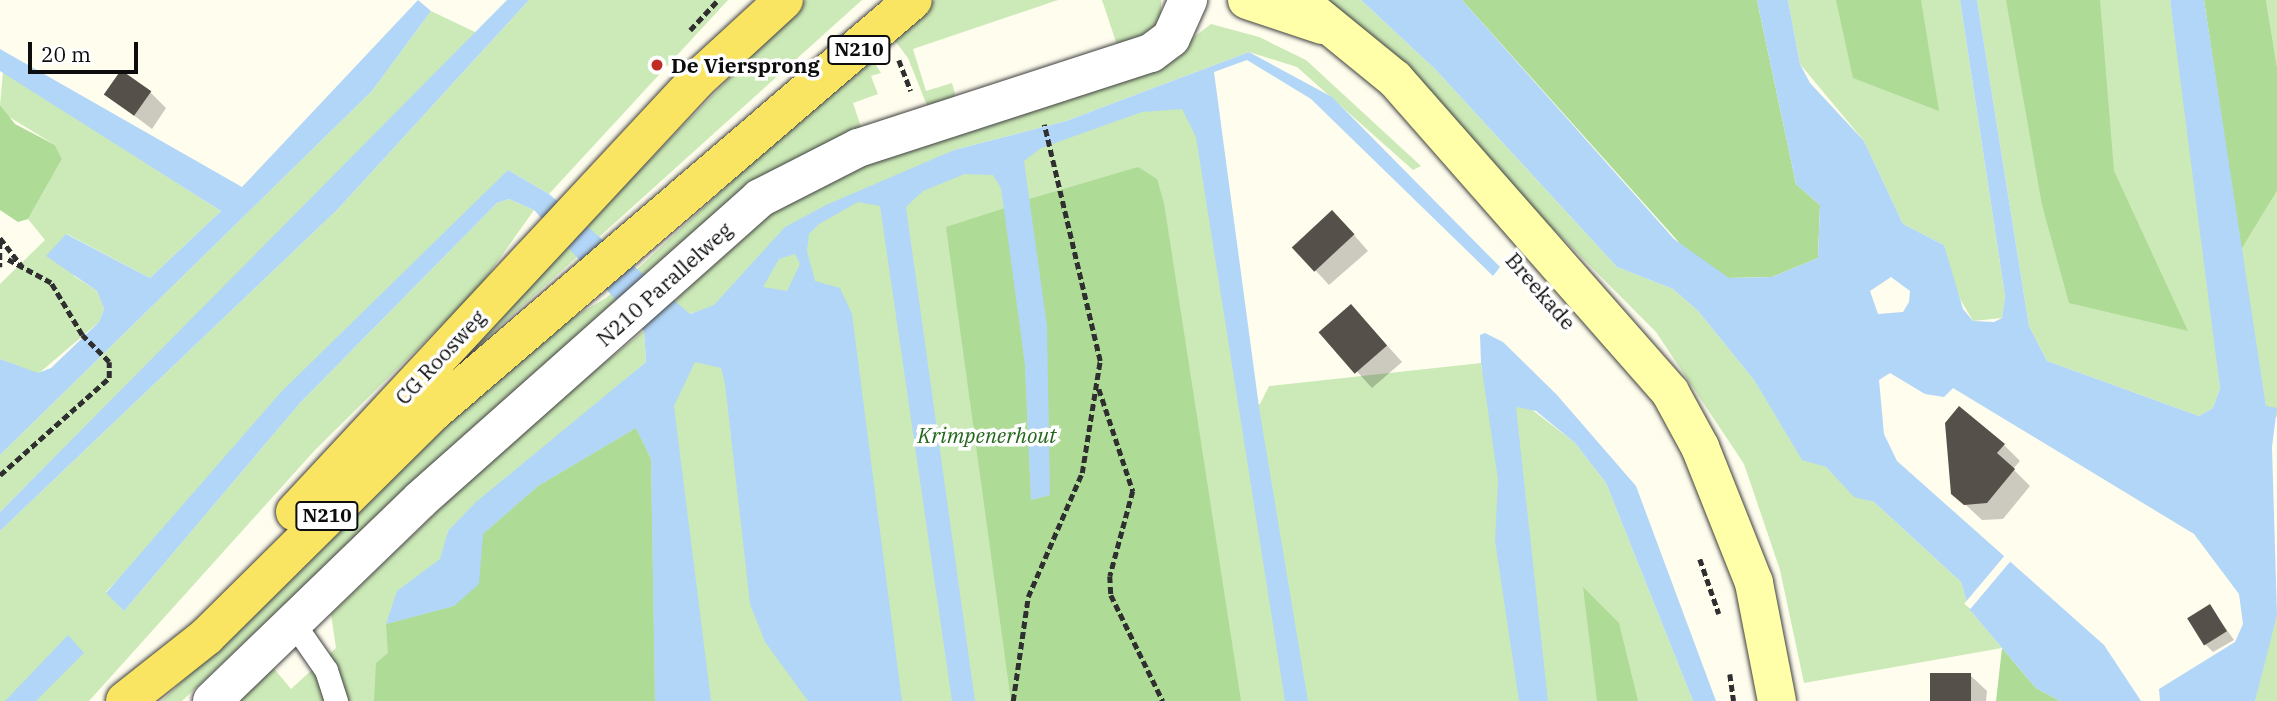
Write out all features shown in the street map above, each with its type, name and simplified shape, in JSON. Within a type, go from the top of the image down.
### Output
[{"type":"main road","name":"CG Roosweg","points":[[799,92],[834,42],[879,0]]},
{"type":"main road","name":"CG Roosweg","points":[[122,701],[207,636],[431,414],[606,268],[799,92],[850,57],[913,0]]},
{"type":"main road","name":"Breekade","points":[[1247,0],[1329,27]]},
{"type":"main road","name":"Breekade","points":[[1298,0],[1404,89],[1670,392],[1700,447],[1754,583],[1777,701]]},
{"type":"main road","name":"CG Roosweg","points":[[122,701],[177,631],[773,5]]},
{"type":"street","name":"N210 Parallelweg","points":[[212,701],[420,500],[760,198],[813,166],[1151,53],[1171,38],[1188,0]]},
{"type":"lane","points":[[294,624],[326,670],[337,701]]},
{"type":"path","points":[[1013,701],[1035,570],[1082,474],[1098,385],[1096,328],[1043,119]]},
{"type":"path","points":[[0,240],[5,258],[0,268]]},
{"type":"path","points":[[0,240],[22,267]]},
{"type":"path","points":[[0,475],[110,377],[109,362],[82,335],[51,283],[5,258]]},
{"type":"path","points":[[1098,385],[1133,491],[1110,576],[1111,596],[1163,701]]},
{"type":"path","points":[[1699,555],[1724,629]]},
{"type":"path","points":[[1729,665],[1734,701]]},
{"type":"green space","points":[[529,0],[728,0],[549,194],[508,170],[106,592],[124,611],[300,403],[497,203],[509,199],[534,210],[478,289],[315,450],[89,701],[0,701],[0,531],[338,209]]},
{"type":"green space","points":[[806,0],[862,0],[427,392],[581,230]]},
{"type":"green space","points":[[935,0],[1058,0],[913,49],[926,91],[952,83],[955,94],[951,103],[928,108],[908,58],[890,34]]},
{"type":"green space","points":[[1102,0],[1161,0],[1161,16],[1154,28],[1118,48]]},
{"type":"green space","points":[[1305,0],[1361,0],[1435,69],[1617,267],[1673,289],[1698,311],[1754,380],[1802,459],[1826,467],[1854,496],[1874,502],[1961,582],[1969,609],[2002,648],[1804,683],[1780,570],[1744,464],[1656,332],[1439,114]]},
{"type":"green space","points":[[1462,0],[1757,0],[1796,184],[1820,205],[1818,258],[1772,277],[1728,278],[1693,258]]},
{"type":"green space","points":[[1788,0],[1960,0],[2005,296],[2002,318],[1973,321],[1953,287],[1944,245],[1903,224],[1864,141],[1800,64]]},
{"type":"green space","points":[[1836,0],[1921,0],[1939,111],[1853,78]]},
{"type":"green space","points":[[1977,0],[2170,0],[2207,256],[2220,388],[2213,408],[2199,416],[2047,361],[2029,326]]},
{"type":"green space","points":[[2006,0],[2100,0],[2114,171],[2188,331],[2069,303],[2042,205]]},
{"type":"green space","points":[[2204,0],[2266,0],[2277,67],[2277,191],[2241,250]]},
{"type":"green space","points":[[2266,0],[2277,0],[2277,67]]},
{"type":"green space","points":[[431,11],[477,33],[0,512],[0,455],[372,91]]},
{"type":"green space","name":"Krimpenerhout","points":[[1211,24],[1259,37],[1306,60],[1421,166],[1413,170],[1297,67],[1249,52],[1066,121],[954,150],[785,227],[1201,82],[1251,406],[1260,404],[1269,386],[1481,363],[1482,371],[1575,443],[1606,483],[1693,701],[234,701],[271,665],[291,689],[336,648],[331,614],[527,425],[644,331],[646,362],[448,531],[444,549],[714,306],[689,314],[673,302],[795,192],[844,167],[1173,53]]},
{"type":"green space","points":[[869,54],[881,73],[871,76],[878,94],[853,103],[861,127],[898,114],[901,122],[837,140],[771,174],[405,491],[182,701],[162,701],[526,345],[606,298]]},
{"type":"green space","points":[[3,72],[221,211],[150,278],[67,234],[74,276],[97,291],[104,309],[99,322],[38,374],[0,359],[0,284],[45,240],[28,219],[62,159],[55,145],[6,115],[0,105]]},
{"type":"green space","points":[[0,105],[15,124],[55,145],[62,159],[28,219],[18,222],[0,210]]},
{"type":"green space","points":[[1138,167],[1157,179],[1164,203],[1241,701],[1011,701],[946,227],[1005,208],[1025,364],[1031,500],[1050,495],[1026,200]]},
{"type":"green space","points":[[2277,191],[2277,417],[2266,407],[2241,250]]},
{"type":"green space","points":[[636,428],[651,459],[655,701],[374,701],[376,663],[388,653],[386,624],[454,606],[480,556],[483,534],[538,486]]},
{"type":"green space","points":[[1583,587],[1619,623],[1638,701],[1597,701]]},
{"type":"green space","points":[[2277,615],[2277,701],[2255,701],[2273,621]]},
{"type":"green space","points":[[2002,648],[2036,688],[2060,701],[1996,701]]},
{"type":"water","points":[[418,0],[431,11],[372,91],[0,455],[0,359],[38,373],[51,368],[99,322],[104,309],[97,291],[46,256],[66,234],[150,278],[221,211],[0,71],[0,49],[242,187]]},
{"type":"water","points":[[507,0],[529,0],[338,209],[0,531],[0,512]]},
{"type":"water","points":[[1361,0],[1462,0],[1674,239],[1729,278],[1772,277],[1818,258],[1820,205],[1796,184],[1757,0],[1788,0],[1800,64],[1810,83],[1864,141],[1903,224],[1944,245],[1963,309],[1973,321],[1994,322],[2002,318],[2005,296],[1960,0],[1977,0],[2029,326],[2047,361],[2199,416],[2213,408],[2220,388],[2170,0],[2204,0],[2266,406],[2277,408],[2272,447],[2277,615],[2255,701],[2160,701],[2159,689],[2235,642],[2243,624],[2239,594],[2194,534],[1953,388],[1944,397],[1925,394],[1890,373],[1879,380],[1884,434],[1897,461],[2104,645],[2141,701],[2060,701],[2036,688],[1969,609],[1961,582],[1874,502],[1854,497],[1826,467],[1802,460],[1754,380],[1698,311],[1673,289],[1617,267],[1435,69]],"holes":[[[1891,277],[1910,291],[1909,302],[1903,312],[1878,314],[1870,291]]]},
{"type":"water","points":[[1249,52],[1332,97],[1500,267],[1493,276],[1311,99],[1247,60],[1214,72],[1259,407],[1308,701],[1285,701],[1196,137],[1182,109],[1142,112],[1041,148],[1024,161],[1047,326],[1050,495],[1031,500],[1025,364],[1001,188],[993,175],[965,174],[923,191],[906,207],[975,701],[952,701],[880,206],[858,202],[819,224],[809,234],[807,251],[815,281],[840,288],[852,314],[902,701],[808,701],[765,642],[750,604],[721,368],[695,362],[674,406],[711,701],[655,701],[651,459],[636,428],[538,486],[483,534],[479,584],[454,606],[386,624],[397,591],[440,559],[448,531],[476,502],[646,362],[644,331],[534,210],[509,199],[497,203],[300,403],[124,611],[106,593],[281,392],[508,170],[549,194],[690,314],[714,305],[785,227],[826,205],[954,150],[1066,121]],"holes":[[[795,254],[800,264],[787,291],[763,287],[779,259]]]},
{"type":"water","points":[[1485,333],[1503,342],[1557,395],[1636,486],[1716,701],[1693,701],[1606,483],[1575,443],[1536,411],[1516,407],[1548,701],[1519,701],[1495,541],[1498,480],[1481,363],[1480,335]]},
{"type":"water","points":[[68,635],[84,653],[36,701],[5,701]]},
{"type":"pier","points":[[2006,554],[2012,559],[1970,609],[1964,604]]},
{"type":"building","points":[[121,70],[151,91],[134,116],[104,95]]},
{"type":"building","points":[[1332,210],[1355,234],[1314,272],[1292,248]]},
{"type":"building","points":[[1351,304],[1387,346],[1355,374],[1319,332]]},
{"type":"building","points":[[1959,406],[2005,444],[1997,453],[2015,469],[1987,503],[1964,505],[1951,494],[1945,423]]},
{"type":"building","points":[[2210,604],[2227,631],[2204,645],[2187,618]]},
{"type":"building","points":[[1930,673],[1971,673],[1971,701],[1930,701]]},
{"type":"place","name":"De Viersprong","points":[[657,65]]}]
